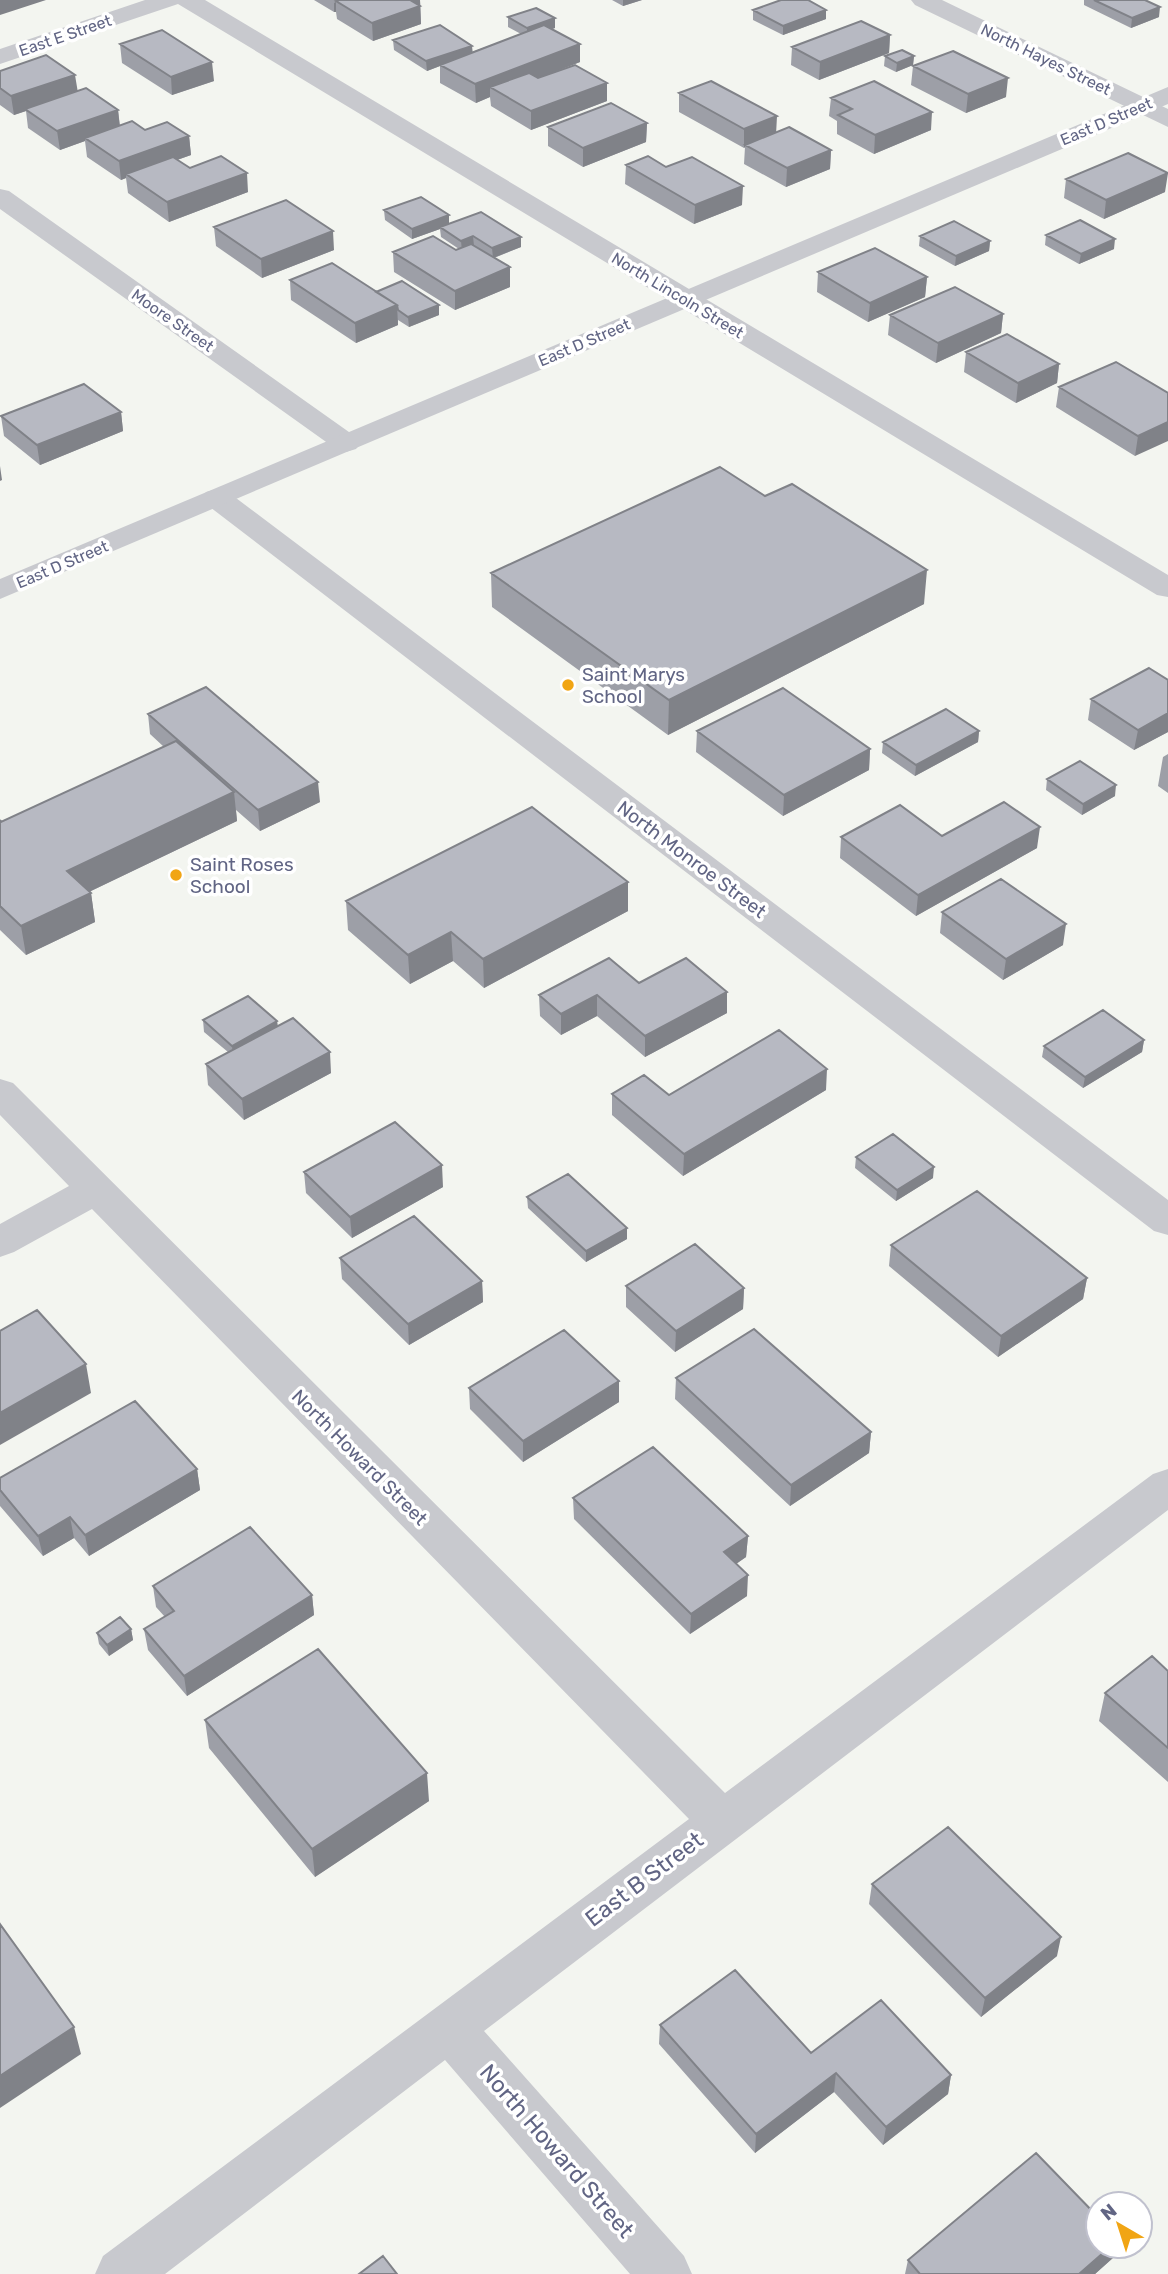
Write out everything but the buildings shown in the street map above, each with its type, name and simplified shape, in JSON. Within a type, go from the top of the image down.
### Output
[{"type":"street","name":"East E Street","points":[[0,58],[169,0]]},
{"type":"street","name":"North Lincoln Street","points":[[188,0],[1168,588]]},
{"type":"street","name":"North Hayes Street","points":[[923,0],[1155,101],[1168,119]]},
{"type":"street","name":"East D Street","points":[[0,590],[1155,101]]},
{"type":"street","name":"Moore Street","points":[[0,197],[346,443]]},
{"type":"street","name":"North Monroe Street","points":[[216,498],[1168,1221]]},
{"type":"street","name":"North Howard Street","points":[[0,1092],[94,1190],[721,1820]]},
{"type":"street","points":[[0,1242],[94,1190]]},
{"type":"street","name":"East B Street","points":[[122,2274],[721,1820],[1168,1486]]},
{"type":"street","name":"North Howard Street","points":[[449,2028],[665,2274]]},
{"type":"place","name":"Saint Marys School","points":[[568,685]]},
{"type":"place","name":"Saint Roses School","points":[[176,875]]}]
